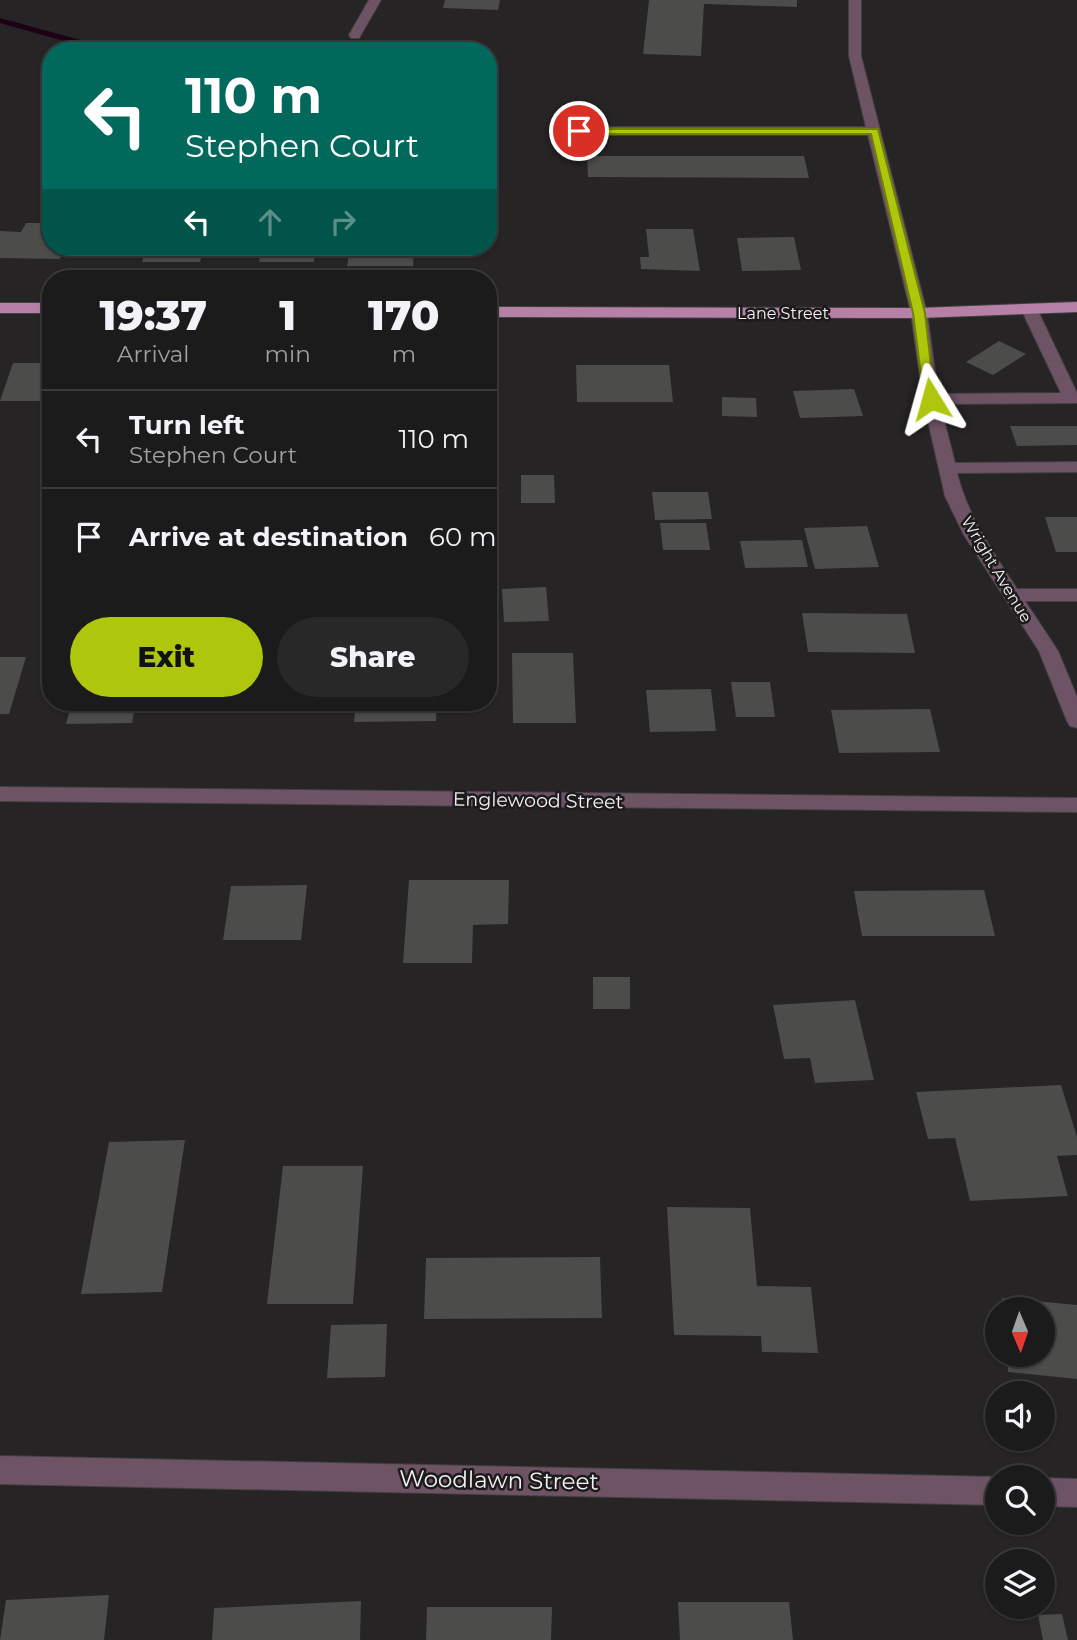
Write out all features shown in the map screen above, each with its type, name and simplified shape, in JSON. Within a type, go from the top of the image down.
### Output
[{"type":"main road","name":"Lane Street","points":[[497,312],[919,313],[1077,307]]},
{"type":"main road","points":[[0,308],[42,308]]},
{"type":"street","points":[[355,35],[375,0]]},
{"type":"street","name":"Wright Avenue","points":[[855,0],[855,56],[919,313],[931,399],[954,496],[973,535],[1048,651],[1077,721]]},
{"type":"street","points":[[579,131],[875,131]]},
{"type":"street","points":[[931,399],[1074,397],[1029,309]]},
{"type":"street","points":[[948,468],[1077,467]]},
{"type":"street","points":[[1012,595],[1077,595]]},
{"type":"street","name":"Englewood Street","points":[[0,794],[1077,805]]},
{"type":"street","name":"Woodlawn Street","points":[[0,1470],[985,1491]]},
{"type":"street","points":[[1055,1492],[1077,1493]]},
{"type":"building","points":[[445,0],[500,0],[498,10],[443,8]]},
{"type":"building","points":[[649,0],[797,0],[797,7],[704,4],[701,56],[643,54]]},
{"type":"building","points":[[587,156],[804,156],[809,178],[588,177]]},
{"type":"building","points":[[26,223],[42,223],[42,256],[61,256],[60,259],[0,258],[0,231],[21,232]]},
{"type":"building","points":[[646,229],[693,229],[700,271],[641,269],[640,257],[649,257]]},
{"type":"building","points":[[794,237],[801,270],[742,271],[737,238]]},
{"type":"building","points":[[144,256],[202,256],[200,262],[142,262]]},
{"type":"building","points":[[260,256],[315,256],[314,262],[259,262]]},
{"type":"building","points":[[349,256],[414,256],[413,266],[347,266]]},
{"type":"building","points":[[999,341],[1026,354],[993,375],[966,362]]},
{"type":"building","points":[[13,363],[42,363],[42,401],[0,401]]},
{"type":"building","points":[[576,365],[669,365],[673,402],[577,402]]},
{"type":"building","points":[[854,389],[863,416],[800,418],[793,391]]},
{"type":"building","points":[[722,397],[756,398],[757,417],[722,416]]},
{"type":"building","points":[[1010,426],[1077,426],[1077,445],[1017,446]]},
{"type":"building","points":[[521,475],[554,475],[555,503],[521,503]]},
{"type":"building","points":[[652,492],[708,492],[712,519],[655,520]]},
{"type":"building","points":[[1045,517],[1077,517],[1077,552],[1056,552]]},
{"type":"building","points":[[660,523],[706,523],[710,550],[663,550]]},
{"type":"building","points":[[867,526],[879,567],[815,569],[804,528]]},
{"type":"building","points":[[802,540],[808,567],[745,568],[740,541]]},
{"type":"building","points":[[546,587],[549,621],[504,622],[502,589]]},
{"type":"building","points":[[802,613],[907,614],[915,653],[808,652]]},
{"type":"building","points":[[512,653],[573,653],[576,723],[513,723]]},
{"type":"building","points":[[0,657],[26,657],[9,714],[0,714]]},
{"type":"building","points":[[731,682],[770,682],[775,717],[736,717]]},
{"type":"building","points":[[711,689],[716,731],[650,732],[646,690]]},
{"type":"building","points":[[930,709],[940,752],[839,753],[831,710]]},
{"type":"building","points":[[70,711],[134,711],[132,723],[66,724]]},
{"type":"building","points":[[355,711],[437,711],[436,721],[354,722]]},
{"type":"building","points":[[409,880],[509,880],[508,924],[473,925],[472,963],[403,963]]},
{"type":"building","points":[[307,885],[301,940],[223,940],[231,886]]},
{"type":"building","points":[[984,890],[995,936],[862,936],[854,891]]},
{"type":"building","points":[[593,977],[630,977],[630,1009],[593,1009]]},
{"type":"building","points":[[855,1000],[874,1080],[815,1083],[810,1058],[784,1059],[773,1005]]},
{"type":"building","points":[[1061,1085],[1077,1137],[1077,1155],[1057,1156],[1068,1196],[970,1201],[955,1138],[928,1139],[916,1092]]},
{"type":"building","points":[[185,1140],[162,1292],[81,1294],[109,1142]]},
{"type":"building","points":[[283,1166],[363,1166],[353,1304],[267,1304]]},
{"type":"building","points":[[667,1207],[750,1208],[757,1286],[811,1287],[818,1353],[762,1352],[761,1336],[674,1335]]},
{"type":"building","points":[[600,1257],[602,1318],[424,1319],[426,1258]]},
{"type":"building","points":[[1055,1303],[1077,1305],[1077,1379],[1008,1372],[1008,1367],[1055,1367]]},
{"type":"building","points":[[387,1324],[385,1377],[327,1378],[331,1325]]},
{"type":"building","points":[[109,1595],[104,1640],[0,1640],[6,1600]]},
{"type":"building","points":[[361,1601],[360,1640],[212,1640],[214,1608]]},
{"type":"building","points":[[678,1602],[789,1602],[793,1640],[680,1640]]},
{"type":"building","points":[[427,1607],[552,1607],[551,1640],[426,1640]]},
{"type":"building","points":[[1055,1614],[1062,1614],[1068,1640],[1043,1640],[1039,1619],[1055,1619]]},
{"type":"waterway","points":[[0,20],[78,42]]},
{"type":"route","points":[[579,131],[875,131],[919,313],[931,399]]}]
